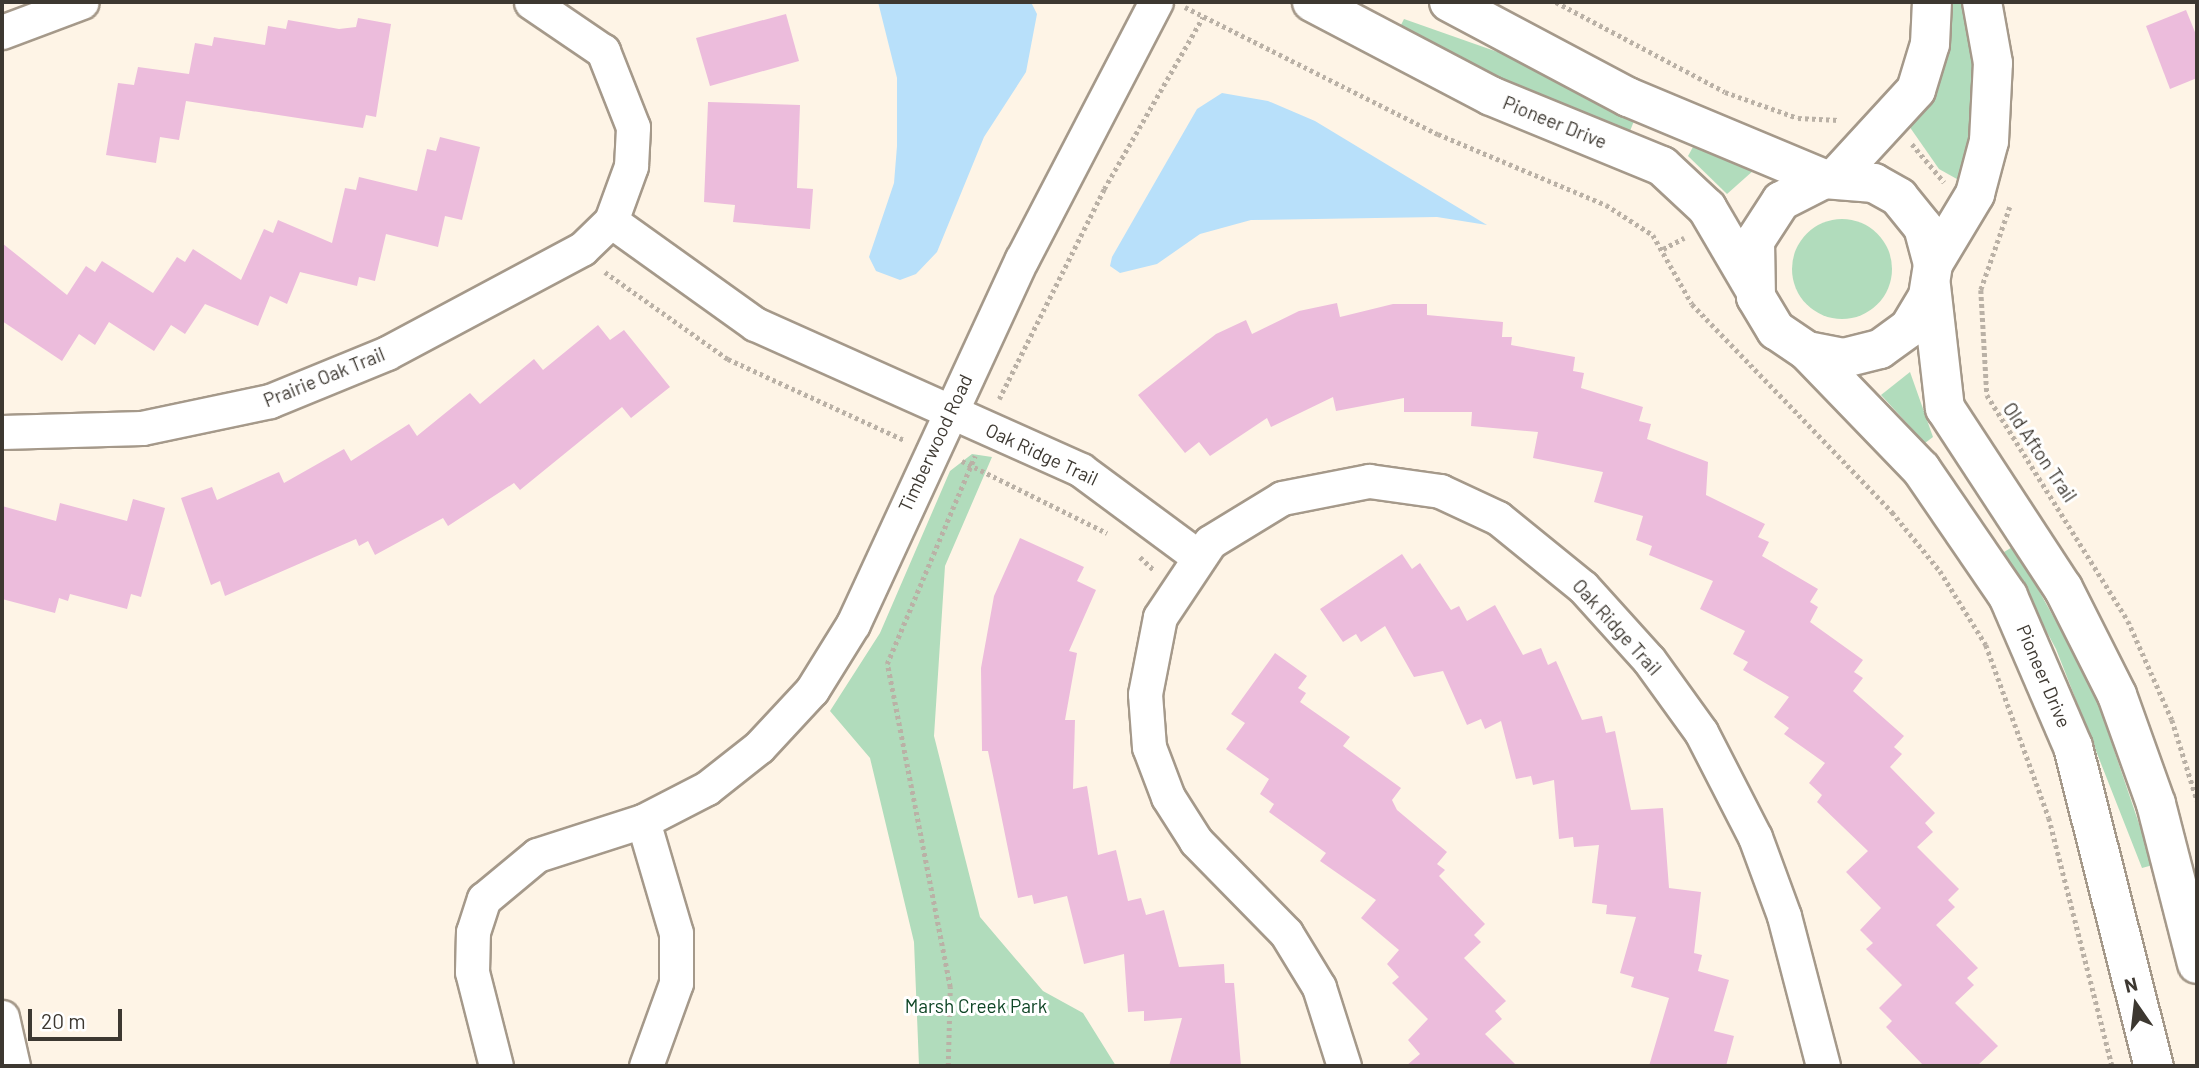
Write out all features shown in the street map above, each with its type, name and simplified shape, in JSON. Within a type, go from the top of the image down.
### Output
[{"type":"street","name":"Prairie Oak Trail","points":[[2,432],[142,428],[270,401],[387,353],[582,249],[611,220],[631,166],[633,127],[621,86],[603,51],[531,2]]},
{"type":"street","name":"Timberwood Road","points":[[496,1066],[472,972],[473,932],[484,900],[537,855],[643,821],[707,788],[759,747],[812,690],[853,624],[949,412],[1156,2]]},
{"type":"street","name":"Pioneer Drive","points":[[1312,2],[1491,96],[1662,166],[1707,208],[1754,288]]},
{"type":"street","points":[[1449,2],[1629,97],[1830,178],[1865,180],[1899,197],[1923,227],[1932,274],[1947,413],[2052,569],[2117,695],[2156,804],[2197,964]]},
{"type":"street","points":[[1932,2],[1926,65],[1894,121],[1830,178],[1791,193],[1766,219],[1753,253],[1754,288],[1776,330],[1807,351],[1844,358],[1880,349],[1909,328],[1932,274],[1975,194],[1994,100],[1982,2]]},
{"type":"street","points":[[2,32],[77,3]]},
{"type":"street","points":[[611,220],[755,324],[949,412]]},
{"type":"street","name":"Pioneer Drive","points":[[1807,351],[1942,496],[2031,640],[2083,779],[2154,1066]]},
{"type":"street","name":"Oak Ridge Trail","points":[[949,412],[1102,481],[1196,555]]},
{"type":"street","name":"Oak Ridge Trail","points":[[1344,1066],[1328,1010],[1301,955],[1267,908],[1190,832],[1158,777],[1147,737],[1146,684],[1151,645],[1174,589],[1196,555],[1239,520],[1282,498],[1369,481],[1455,496],[1539,548],[1629,636],[1714,756],[1776,892],[1823,1066]]},
{"type":"street","points":[[643,821],[676,933],[676,983],[646,1066]]},
{"type":"street","points":[[2,1017],[13,1066]]},
{"type":"path","points":[[1556,2],[1725,92],[1815,122],[1849,117]]},
{"type":"path","points":[[1001,394],[1110,178],[1203,17],[1447,138],[1636,221],[1657,239],[1692,304],[1892,512],[1975,626],[2002,681],[2049,818],[2112,1066]]},
{"type":"path","name":"Old Afton Trail","points":[[1894,121],[1937,177],[1975,194],[2011,205],[1981,290],[1980,361],[1989,402],[2123,612],[2162,695],[2197,800]]},
{"type":"path","points":[[582,249],[608,276],[728,359],[900,438]]},
{"type":"path","points":[[948,1066],[950,987],[891,711],[888,658],[972,465],[1118,540]]},
{"type":"path","points":[[1133,552],[1174,589]]},
{"type":"green space","points":[[1945,2],[1968,2],[1981,71],[1964,183],[1939,169],[1909,126]]},
{"type":"green space","points":[[1404,19],[1509,56],[1634,121],[1630,131],[1469,65],[1399,29]]},
{"type":"green space","points":[[1693,147],[1754,170],[1727,194],[1688,156]]},
{"type":"green space","points":[[1842,219],[1870,227],[1884,241],[1892,269],[1884,297],[1870,311],[1842,319],[1814,311],[1800,297],[1792,269],[1800,241],[1814,227]]},
{"type":"green space","points":[[1910,372],[1933,437],[1925,443],[1881,395]]},
{"type":"green space","name":"Marsh Creek Park","points":[[972,454],[992,457],[945,566],[934,736],[980,917],[1043,991],[1083,1013],[1116,1066],[919,1066],[914,942],[870,758],[830,711],[880,633],[950,471]]},
{"type":"green space","points":[[2014,546],[2093,688],[2153,865],[2142,868],[2056,649],[2004,552]]},
{"type":"water","points":[[878,2],[1031,2],[1037,14],[1026,72],[984,137],[937,252],[916,274],[900,280],[876,271],[869,257],[894,183],[897,146],[897,78]]},
{"type":"water","points":[[1222,93],[1268,101],[1315,121],[1487,225],[1437,217],[1251,220],[1200,234],[1157,264],[1120,273],[1110,266],[1112,257],[1197,109]]},
{"type":"building","points":[[2186,10],[2197,37],[2197,78],[2170,89],[2146,26]]},
{"type":"building","points":[[786,14],[799,61],[710,86],[696,38]]},
{"type":"building","points":[[358,18],[391,24],[376,117],[366,115],[363,128],[186,101],[179,140],[160,137],[156,163],[106,155],[118,83],[134,85],[138,67],[189,74],[195,43],[212,46],[214,37],[265,45],[268,26],[286,29],[288,20],[339,29],[356,27]]},
{"type":"building","points":[[708,102],[800,105],[797,188],[813,189],[810,229],[733,222],[735,205],[704,202]]},
{"type":"building","points":[[440,137],[480,147],[462,220],[445,216],[438,247],[386,234],[375,281],[359,277],[357,286],[300,272],[287,304],[270,296],[258,326],[205,304],[185,334],[171,325],[154,351],[109,322],[95,345],[79,334],[62,361],[2,321],[2,243],[67,295],[86,266],[95,272],[102,261],[153,293],[177,257],[185,262],[193,249],[241,280],[264,229],[273,233],[278,220],[332,243],[345,188],[356,190],[359,177],[417,191],[427,149],[436,151]]},
{"type":"building","points":[[1337,303],[1340,317],[1393,304],[1427,304],[1427,315],[1503,322],[1502,337],[1512,337],[1511,345],[1575,357],[1573,371],[1584,373],[1581,388],[1643,407],[1639,421],[1651,424],[1647,439],[1708,462],[1706,495],[1765,524],[1758,537],[1769,542],[1762,556],[1818,589],[1810,602],[1818,607],[1810,622],[1863,660],[1854,672],[1863,678],[1853,691],[1904,736],[1894,747],[1902,754],[1890,767],[1935,813],[1925,823],[1933,832],[1917,847],[1959,889],[1948,900],[1955,907],[1936,925],[1978,968],[1967,978],[1974,985],[1955,1003],[1998,1046],[1977,1066],[1924,1066],[1886,1027],[1892,1021],[1879,1008],[1902,985],[1866,949],[1873,943],[1860,930],[1881,908],[1846,872],[1868,851],[1817,802],[1822,795],[1809,783],[1825,763],[1784,734],[1789,728],[1774,717],[1789,697],[1743,670],[1748,662],[1733,654],[1745,631],[1700,609],[1713,581],[1649,555],[1652,546],[1636,540],[1643,516],[1594,502],[1603,472],[1533,458],[1538,432],[1471,426],[1472,412],[1404,412],[1404,398],[1336,411],[1333,397],[1271,427],[1267,418],[1210,456],[1199,442],[1185,453],[1138,395],[1216,334],[1246,320],[1252,334],[1299,311]]},
{"type":"building","points":[[598,325],[610,340],[624,330],[670,387],[631,418],[622,407],[520,490],[514,483],[448,526],[443,518],[375,555],[368,541],[359,546],[356,539],[225,596],[220,581],[211,585],[181,498],[212,487],[217,500],[279,472],[284,483],[344,449],[351,461],[409,424],[417,436],[470,393],[480,404],[534,359],[543,370]]},
{"type":"building","points":[[133,499],[165,508],[141,597],[131,594],[127,609],[70,594],[68,601],[59,598],[55,613],[2,599],[2,506],[56,521],[60,503],[127,521]]},
{"type":"building","points":[[1020,538],[1084,567],[1077,581],[1096,590],[1069,651],[1077,653],[1065,720],[1075,720],[1073,789],[1087,786],[1098,855],[1116,850],[1128,901],[1141,898],[1146,915],[1164,910],[1179,967],[1224,964],[1225,983],[1234,983],[1241,1066],[1169,1066],[1182,1018],[1144,1021],[1144,1011],[1128,1012],[1124,954],[1084,964],[1067,896],[1034,904],[1032,895],[1018,898],[988,751],[982,751],[981,668],[994,596]]},
{"type":"building","points":[[1402,554],[1412,569],[1420,563],[1451,610],[1459,606],[1467,621],[1495,605],[1523,655],[1541,648],[1548,665],[1556,661],[1582,720],[1602,716],[1606,733],[1615,731],[1631,810],[1663,808],[1669,888],[1701,892],[1694,953],[1702,955],[1698,971],[1729,980],[1714,1031],[1734,1036],[1726,1066],[1649,1066],[1669,998],[1631,987],[1634,977],[1620,973],[1636,917],[1606,914],[1607,905],[1592,903],[1599,845],[1574,847],[1573,837],[1559,839],[1554,780],[1533,785],[1531,776],[1516,779],[1501,721],[1485,729],[1481,719],[1467,725],[1443,671],[1414,677],[1385,626],[1361,642],[1356,634],[1343,642],[1320,609]]},
{"type":"building","points":[[1275,653],[1307,676],[1298,688],[1306,693],[1300,702],[1350,737],[1343,746],[1401,788],[1392,800],[1397,810],[1447,852],[1437,864],[1445,870],[1439,876],[1485,924],[1474,935],[1481,942],[1464,958],[1506,1001],[1495,1011],[1502,1019],[1485,1034],[1517,1066],[1406,1066],[1420,1054],[1408,1040],[1428,1019],[1392,983],[1399,977],[1387,964],[1399,950],[1361,918],[1376,900],[1320,861],[1326,853],[1269,812],[1274,804],[1260,794],[1269,779],[1226,749],[1245,723],[1231,714]]}]
